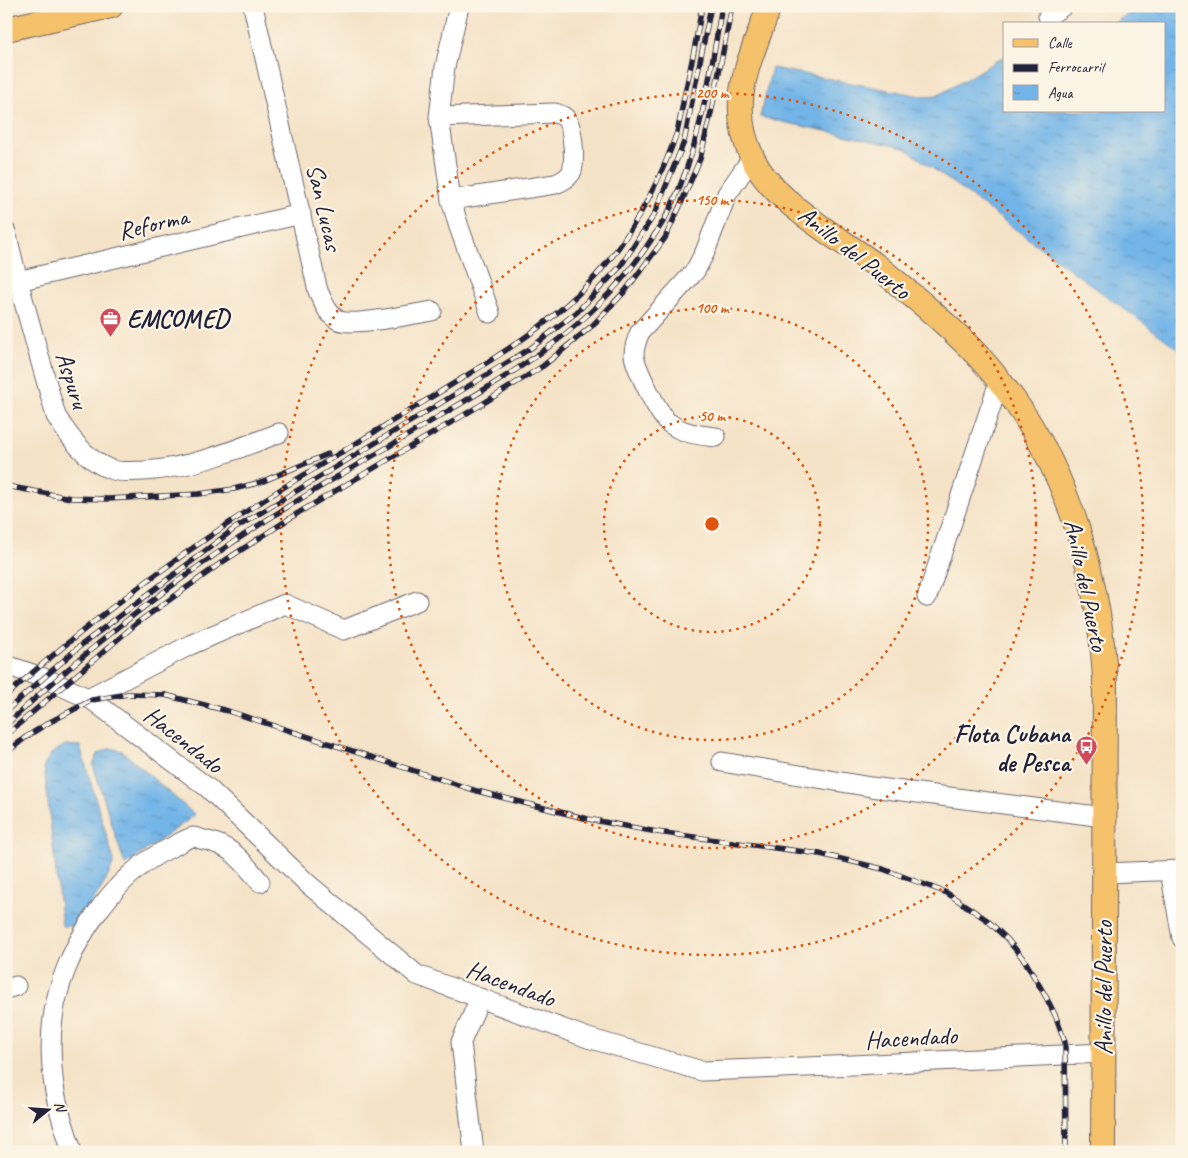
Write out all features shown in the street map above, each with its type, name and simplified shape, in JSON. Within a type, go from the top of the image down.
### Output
[{"type":"main road","points":[[6,29],[111,6]]},
{"type":"main road","name":"Anillo del Puerto","points":[[761,8],[754,45],[740,95],[739,113],[752,158],[772,186],[785,198],[828,232],[879,267],[956,333],[988,366],[1019,408],[1043,447],[1064,492],[1085,552],[1098,612],[1105,677],[1103,1152]]},
{"type":"street","name":"San Lucas","points":[[253,6],[318,291],[326,309],[338,320],[352,322],[432,311]]},
{"type":"street","points":[[458,6],[445,67],[439,117],[451,200],[490,313]]},
{"type":"street","points":[[439,117],[555,113],[563,116],[569,123],[572,132],[574,164],[571,173],[564,180],[555,184],[451,200]]},
{"type":"street","points":[[716,436],[692,434],[666,422],[658,409],[634,355],[640,332],[695,271],[705,252],[727,194],[752,158]]},
{"type":"street","name":"Reforma","points":[[18,281],[301,214]]},
{"type":"street","name":"Aspuru","points":[[6,232],[56,416],[67,434],[82,451],[103,466],[114,470],[129,472],[156,470],[191,465],[280,433]]},
{"type":"street","points":[[926,597],[999,382]]},
{"type":"street","points":[[88,698],[190,645],[284,604],[344,630],[417,601]]},
{"type":"street","name":"Hacendado","points":[[13,668],[44,678],[88,698],[208,788],[308,884],[417,975],[588,1038],[702,1071],[1102,1053]]},
{"type":"street","points":[[722,762],[871,786],[1104,817]]},
{"type":"street","points":[[72,1152],[54,1087],[52,1019],[56,999],[78,942],[103,903],[155,854],[193,837],[214,842],[231,850],[260,882]]},
{"type":"street","points":[[1104,873],[1176,871],[1182,938]]},
{"type":"street","points":[[474,1152],[461,1042],[480,998]]},
{"type":"water","points":[[1139,6],[1182,6],[1182,352],[905,148],[760,117],[772,68],[926,97],[937,96],[1003,57],[1003,112],[1166,112],[1166,22],[1116,22]]},
{"type":"water","points":[[65,745],[80,746],[114,861],[97,896],[72,926],[62,926],[44,766],[51,754]]},
{"type":"water","points":[[110,748],[122,751],[195,815],[125,865],[93,765],[98,754]]},
{"type":"pier","points":[[953,184],[1182,352],[1182,354],[951,186]]},
{"type":"railway","points":[[6,696],[73,638],[179,558],[289,484],[508,349],[530,334],[573,299],[592,280],[620,245],[649,198],[665,164],[678,128],[702,6]]},
{"type":"railway","points":[[6,711],[80,646],[234,529],[531,348],[577,312],[620,267],[654,215],[684,142],[711,6]]},
{"type":"railway","points":[[6,725],[65,671],[190,572],[278,513],[522,366],[573,328],[597,306],[619,283],[653,238],[668,213],[681,183],[697,134],[722,6]]},
{"type":"railway","points":[[6,735],[137,623],[221,563],[298,513],[543,366],[593,325],[626,290],[665,238],[680,206],[700,159],[732,6]]},
{"type":"railway","points":[[6,486],[71,498],[108,499],[199,494],[234,489],[261,482],[328,454]]},
{"type":"railway","points":[[6,753],[48,723],[92,700],[128,694],[165,695],[228,711],[477,791],[588,819],[657,832],[820,854],[883,869],[947,893],[987,920],[1007,939],[1025,961],[1056,1017],[1065,1042],[1066,1152]]},
{"type":"place","name":"EMCOMED","points":[[111,337]]},
{"type":"place","name":"Flota Cubana de Pesca","points":[[1086,766]]}]
